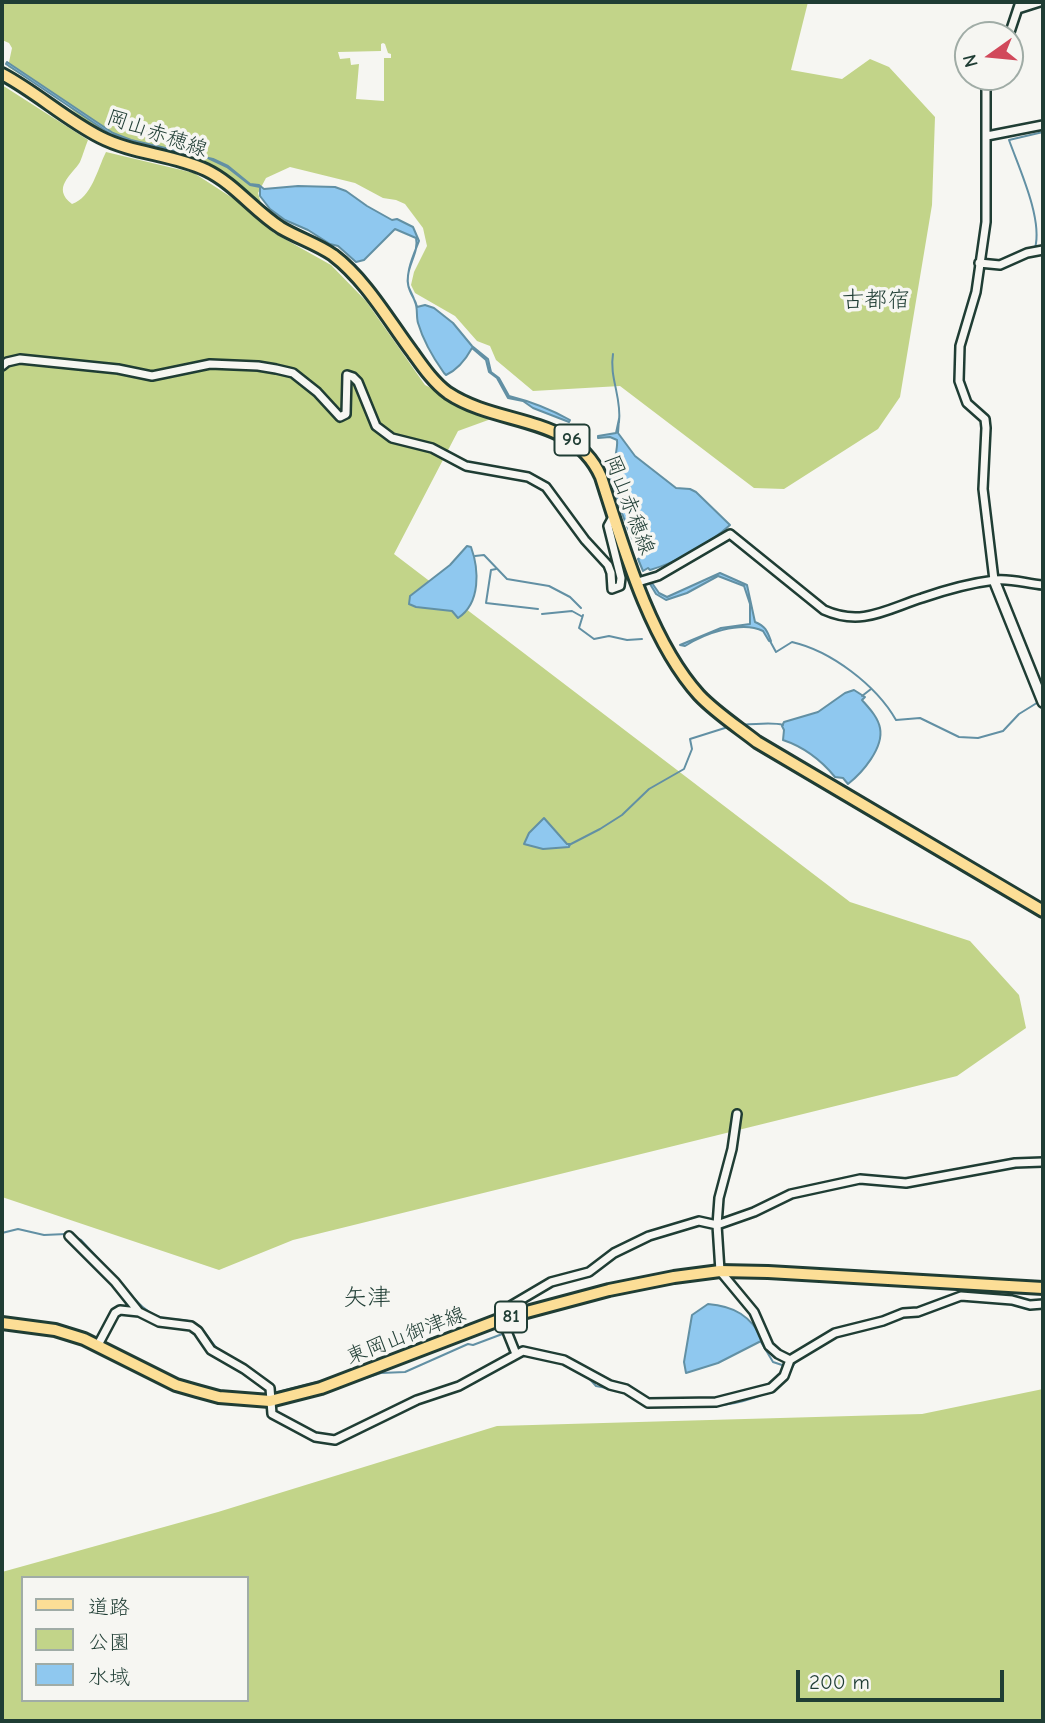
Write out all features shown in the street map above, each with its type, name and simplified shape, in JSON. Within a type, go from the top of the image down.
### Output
[{"type":"main road","name":"岡山赤穂線","points":[[2,74],[100,137],[134,150],[205,170],[233,188],[282,229],[333,255],[358,279],[427,372],[448,392],[501,416],[565,435],[587,453],[601,477],[613,517],[656,629],[678,669],[717,712],[757,742],[1043,911]]},
{"type":"main road","name":"東岡山御津線","points":[[2,1323],[55,1330],[98,1345],[176,1385],[219,1397],[270,1401],[321,1388],[505,1318],[609,1290],[674,1277],[720,1271],[1043,1288]]},
{"type":"street","points":[[1019,6],[1040,2]]},
{"type":"street","points":[[986,91],[986,222],[976,292],[960,346],[960,381],[967,404],[985,419],[983,489],[994,580],[1043,700]]},
{"type":"street","points":[[987,136],[1043,125]]},
{"type":"street","points":[[979,263],[999,265],[1027,253],[1043,250]]},
{"type":"street","points":[[2,366],[20,359],[118,369],[152,376],[202,365],[258,366],[293,373],[317,392],[340,417],[346,414],[347,375],[358,382],[376,426],[392,439],[432,448],[466,466],[528,477],[547,487],[585,540],[608,565],[612,589],[616,589],[620,586],[621,578],[608,526],[613,517]]},
{"type":"street","points":[[638,582],[658,576],[730,534],[831,613],[872,616],[920,598],[994,580],[1011,579],[1043,585]]},
{"type":"street","points":[[737,1114],[732,1149],[719,1198],[717,1226],[720,1271],[754,1311],[769,1346],[790,1360]]},
{"type":"street","points":[[519,1352],[507,1332],[506,1312],[512,1305],[547,1284],[589,1272],[634,1242],[699,1221],[717,1226],[791,1195],[860,1179],[906,1183],[1015,1163],[1043,1162]]},
{"type":"street","points":[[69,1236],[115,1282],[139,1312]]},
{"type":"street","points":[[98,1345],[115,1313],[120,1310],[139,1312],[159,1322],[191,1326],[198,1331],[211,1350],[270,1388],[272,1414],[315,1437],[331,1441],[417,1399],[459,1386],[519,1352],[564,1360],[648,1403],[716,1402],[771,1388],[780,1382],[790,1360],[835,1333],[883,1321],[902,1313],[918,1311],[961,1296],[1012,1300],[1030,1305],[1043,1304]]},
{"type":"green space","points":[[2,2],[808,2],[791,70],[842,79],[870,59],[889,67],[935,117],[932,205],[900,397],[878,429],[784,489],[754,488],[620,386],[533,391],[496,360],[490,346],[477,341],[455,316],[415,293],[411,285],[414,272],[427,246],[423,228],[405,204],[383,198],[355,183],[290,167],[266,178],[258,193],[262,207],[214,166],[97,131],[58,98],[8,67],[12,48],[2,40]],"holes":[[[381,44],[385,44],[391,58],[384,58],[384,101],[356,99],[359,64],[351,65],[350,58],[340,59],[338,52],[381,51]]]},
{"type":"green space","points":[[2,85],[88,140],[80,162],[63,187],[63,193],[72,204],[89,189],[106,152],[194,173],[234,199],[274,233],[331,265],[366,301],[425,385],[491,419],[458,431],[394,554],[850,902],[970,941],[1019,995],[1026,1028],[957,1076],[293,1240],[219,1270],[2,1197]]},
{"type":"green space","points":[[1043,1389],[1043,1721],[2,1721],[2,1572],[218,1512],[497,1426],[922,1414]]},
{"type":"water","points":[[7,62],[113,133],[131,140],[213,159],[228,166],[250,184],[259,185],[264,189],[298,186],[335,187],[346,191],[392,220],[397,219],[413,227],[419,241],[416,249],[416,238],[395,229],[364,260],[356,262],[338,246],[285,220],[270,209],[260,196],[260,187],[250,185],[227,167],[208,158],[154,148],[112,135],[6,64]]},
{"type":"water","points":[[414,299],[417,307],[425,305],[434,308],[453,323],[472,346],[488,359],[491,372],[499,378],[509,396],[548,409],[570,420],[569,422],[533,408],[523,401],[508,398],[497,378],[489,372],[486,360],[472,348],[462,363],[446,375],[423,336]]},
{"type":"water","points":[[619,419],[618,433],[635,456],[676,488],[696,492],[730,525],[692,552],[650,570],[648,568],[643,571],[638,559],[642,557],[623,518],[610,476],[617,440],[610,437],[598,438],[616,433]]},
{"type":"water","points":[[467,546],[471,547],[476,565],[476,585],[471,604],[465,612],[458,618],[452,611],[409,604],[410,596],[450,565]]},
{"type":"water","points":[[720,573],[747,585],[755,622],[765,629],[771,641],[763,631],[744,627],[723,630],[685,646],[680,645],[721,628],[750,624],[750,604],[744,586],[718,576],[687,593],[666,600],[656,594],[650,584],[667,597]]},
{"type":"water","points":[[854,690],[865,697],[862,700],[877,720],[880,736],[871,759],[848,784],[843,778],[835,777],[812,755],[783,740],[782,726],[784,722],[818,712],[845,693]]},
{"type":"water","points":[[544,818],[567,844],[570,844],[569,847],[543,849],[524,844],[529,833]]},
{"type":"water","points":[[708,1304],[726,1307],[741,1314],[763,1340],[718,1363],[686,1373],[684,1362],[692,1315]]},
{"type":"waterway","points":[[1035,248],[1037,236],[1033,208],[1009,140],[1043,132]]},
{"type":"waterway","points":[[613,354],[619,422]]},
{"type":"waterway","points":[[475,556],[484,555],[507,579],[549,586],[570,597],[581,608]]},
{"type":"waterway","points":[[496,569],[491,570],[486,603],[538,609]]},
{"type":"waterway","points":[[542,614],[572,611],[581,616]]},
{"type":"waterway","points":[[583,615],[579,628],[594,639],[609,636],[627,640],[642,639]]},
{"type":"waterway","points":[[770,641],[776,652],[792,642],[807,646],[837,661],[865,682],[896,720],[920,718],[959,737],[978,738],[1003,731],[1019,714],[1040,701]]},
{"type":"waterway","points":[[862,696],[871,689]]},
{"type":"waterway","points":[[741,725],[783,725]]},
{"type":"waterway","points":[[569,845],[622,815],[649,789],[684,769],[692,749],[690,739],[728,727]]},
{"type":"waterway","points":[[2,1233],[18,1229],[44,1235],[66,1234]]},
{"type":"waterway","points":[[74,1237],[81,1240],[115,1277]]},
{"type":"waterway","points":[[121,1283],[142,1306],[154,1314],[195,1323],[221,1352]]},
{"type":"waterway","points":[[510,1332],[518,1349]]},
{"type":"waterway","points":[[350,1383],[381,1373],[405,1372],[468,1344],[473,1345],[505,1333]]},
{"type":"waterway","points":[[761,1342],[773,1362],[782,1365]]},
{"type":"waterway","points":[[788,1374],[796,1361]]},
{"type":"waterway","points":[[587,1376],[596,1386],[612,1389]]},
{"type":"waterway","points":[[274,1393],[333,1378]]},
{"type":"waterway","points":[[718,1405],[744,1401],[764,1394],[785,1379]]},
{"type":"waterway","points":[[633,1398],[649,1406]]},
{"type":"district","name":"古都宿","points":[[876,300]]},
{"type":"district","name":"矢津","points":[[367,1298]]}]
